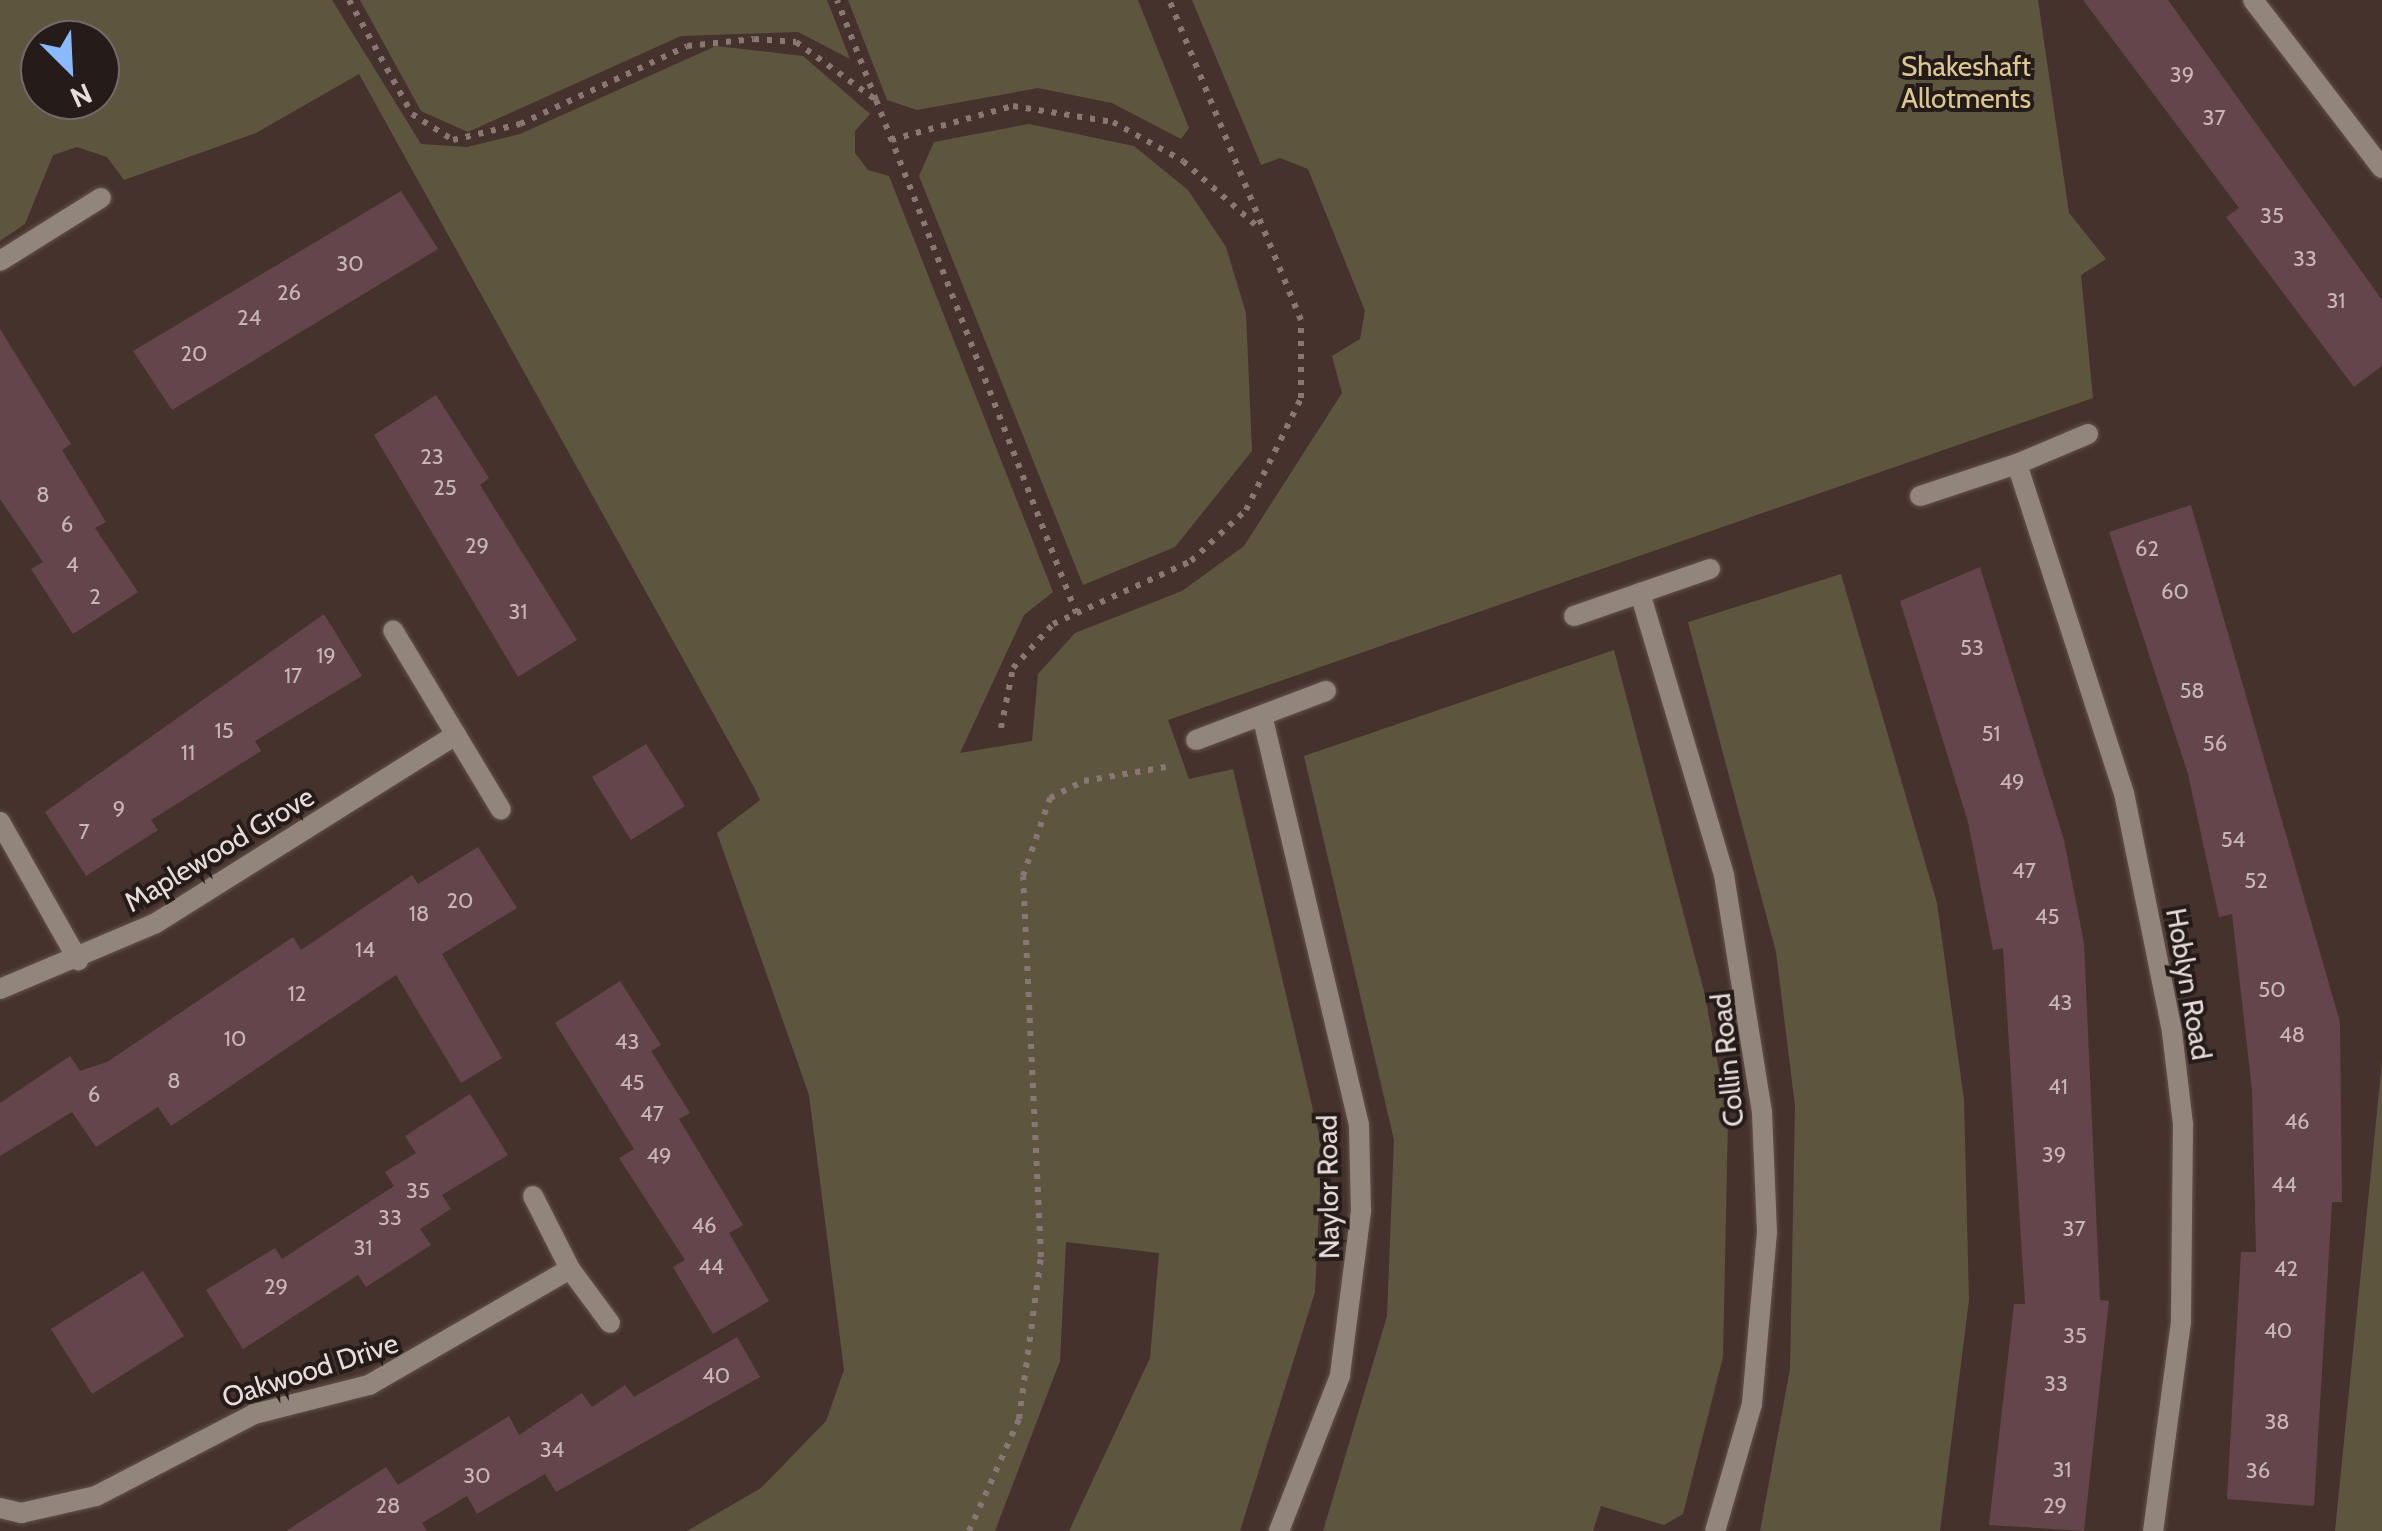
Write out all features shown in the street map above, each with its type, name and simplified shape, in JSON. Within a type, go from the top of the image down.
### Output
[{"type":"street","points":[[2253,0],[2382,168]]},
{"type":"street","points":[[0,261],[101,198]]},
{"type":"street","points":[[1920,496],[2017,464],[2088,434]]},
{"type":"street","name":"Hoblyn Road","points":[[2017,464],[2124,793],[2172,1032],[2182,1124],[2180,1322],[2153,1531]]},
{"type":"street","points":[[1574,616],[1710,569]]},
{"type":"street","name":"Collin Road","points":[[1640,593],[1724,875],[1762,1113],[1767,1232],[1752,1404],[1715,1531]]},
{"type":"street","points":[[394,630],[501,810]]},
{"type":"street","points":[[1196,740],[1263,720],[1326,692]]},
{"type":"street","name":"Naylor Road","points":[[1263,720],[1359,1126],[1361,1194],[1340,1376],[1279,1531]]},
{"type":"street","name":"Maplewood Grove","points":[[0,990],[78,960],[156,923],[456,735]]},
{"type":"street","points":[[0,822],[78,960]]},
{"type":"street","points":[[532,1196],[570,1268],[610,1323]]},
{"type":"street","name":"Oakwood Drive","points":[[0,1508],[21,1513],[96,1496],[254,1414],[369,1385],[570,1268]]},
{"type":"path","points":[[350,0],[412,114],[454,140],[520,124],[687,46],[754,39],[796,42],[876,100]]},
{"type":"path","points":[[836,0],[1077,614]]},
{"type":"path","points":[[1001,728],[1013,668],[1052,624],[1190,561],[1246,510],[1301,398],[1302,320],[1168,0]]},
{"type":"path","points":[[892,140],[1013,106],[1113,122],[1183,160],[1262,231]]},
{"type":"path","points":[[968,1531],[1019,1419],[1040,1256],[1023,876],[1050,798],[1084,781],[1169,766],[1196,740]]},
{"type":"green space","name":"Shakeshaft Allotments","points":[[0,0],[332,0],[421,144],[467,147],[520,134],[716,46],[803,56],[870,114],[855,131],[855,153],[868,170],[889,176],[1053,592],[1024,615],[960,753],[1032,741],[1038,674],[1075,633],[1182,591],[1244,546],[1342,393],[1332,356],[1360,339],[1365,311],[1308,169],[1280,158],[1261,165],[1192,0],[2038,0],[2069,213],[2106,259],[2081,275],[2093,398],[1168,720],[1189,779],[1233,769],[1322,1148],[1315,1292],[1240,1531],[1069,1531],[1150,1358],[1159,1253],[1066,1242],[1060,1361],[995,1531],[687,1531],[761,1488],[826,1421],[844,1370],[809,1095],[717,833],[760,800],[754,787],[359,74],[256,133],[124,180],[107,157],[77,147],[53,155],[25,224],[0,241]]},
{"type":"green space","points":[[360,0],[827,0],[850,59],[798,32],[681,36],[468,132],[421,111]]},
{"type":"green space","points":[[848,0],[1138,0],[1189,128],[1181,139],[1112,103],[1038,88],[917,110],[887,100]]},
{"type":"green space","points":[[1029,124],[1134,146],[1188,190],[1226,247],[1246,313],[1252,451],[1175,547],[1083,585],[919,176],[934,142]]},
{"type":"green space","points":[[1841,574],[1937,903],[1964,1100],[1969,1300],[1940,1531],[1760,1531],[1790,1369],[1795,1106],[1776,952],[1688,622]]},
{"type":"green space","points":[[1614,650],[1704,991],[1728,1119],[1723,1357],[1683,1514],[1664,1525],[1601,1506],[1593,1531],[1323,1531],[1387,1316],[1394,1140],[1304,756]]},
{"type":"green space","points":[[2382,1062],[2382,1531],[2335,1531]]},
{"type":"building","points":[[2083,0],[2168,0],[2382,300],[2382,366],[2354,387],[2226,217],[2239,208]]},
{"type":"building","points":[[401,191],[438,249],[172,410],[133,351]]},
{"type":"building","points":[[0,329],[71,444],[62,450],[106,522],[95,528],[138,592],[73,634],[31,569],[43,562],[0,499]]},
{"type":"building","points":[[436,395],[489,478],[480,485],[577,640],[518,677],[374,435]]},
{"type":"building","points":[[2191,505],[2340,1022],[2342,1202],[2332,1202],[2314,1506],[2227,1499],[2241,1252],[2256,1252],[2252,1090],[2232,914],[2219,917],[2188,774],[2109,532]]},
{"type":"building","points":[[1980,567],[2064,840],[2084,943],[2100,1300],[2109,1301],[2084,1531],[1989,1525],[2014,1304],[2025,1304],[2003,948],[1993,950],[1968,822],[1900,601]]},
{"type":"building","points":[[324,614],[362,676],[255,741],[261,751],[151,820],[158,830],[86,876],[45,812]]},
{"type":"building","points":[[646,744],[685,806],[631,840],[592,777]]},
{"type":"building","points":[[478,847],[517,908],[442,954],[502,1058],[461,1083],[396,975],[171,1126],[158,1107],[96,1147],[72,1112],[0,1156],[0,1103],[70,1056],[80,1071],[107,1062],[293,937],[301,950],[412,875],[418,884]]},
{"type":"building","points":[[620,981],[661,1045],[651,1051],[690,1113],[679,1119],[743,1225],[729,1233],[769,1301],[713,1334],[673,1267],[685,1260],[619,1158],[634,1149],[555,1023]]},
{"type":"building","points":[[470,1094],[508,1155],[442,1195],[451,1209],[420,1229],[431,1245],[366,1287],[358,1275],[243,1349],[206,1290],[275,1248],[282,1259],[394,1186],[385,1172],[416,1153],[405,1136]]},
{"type":"building","points":[[143,1271],[184,1336],[92,1394],[51,1329]]},
{"type":"building","points":[[737,1337],[760,1377],[556,1492],[545,1474],[477,1514],[467,1496],[422,1523],[427,1531],[286,1531],[386,1467],[398,1485],[509,1416],[519,1435],[582,1393],[592,1407],[625,1385],[634,1397]]}]
